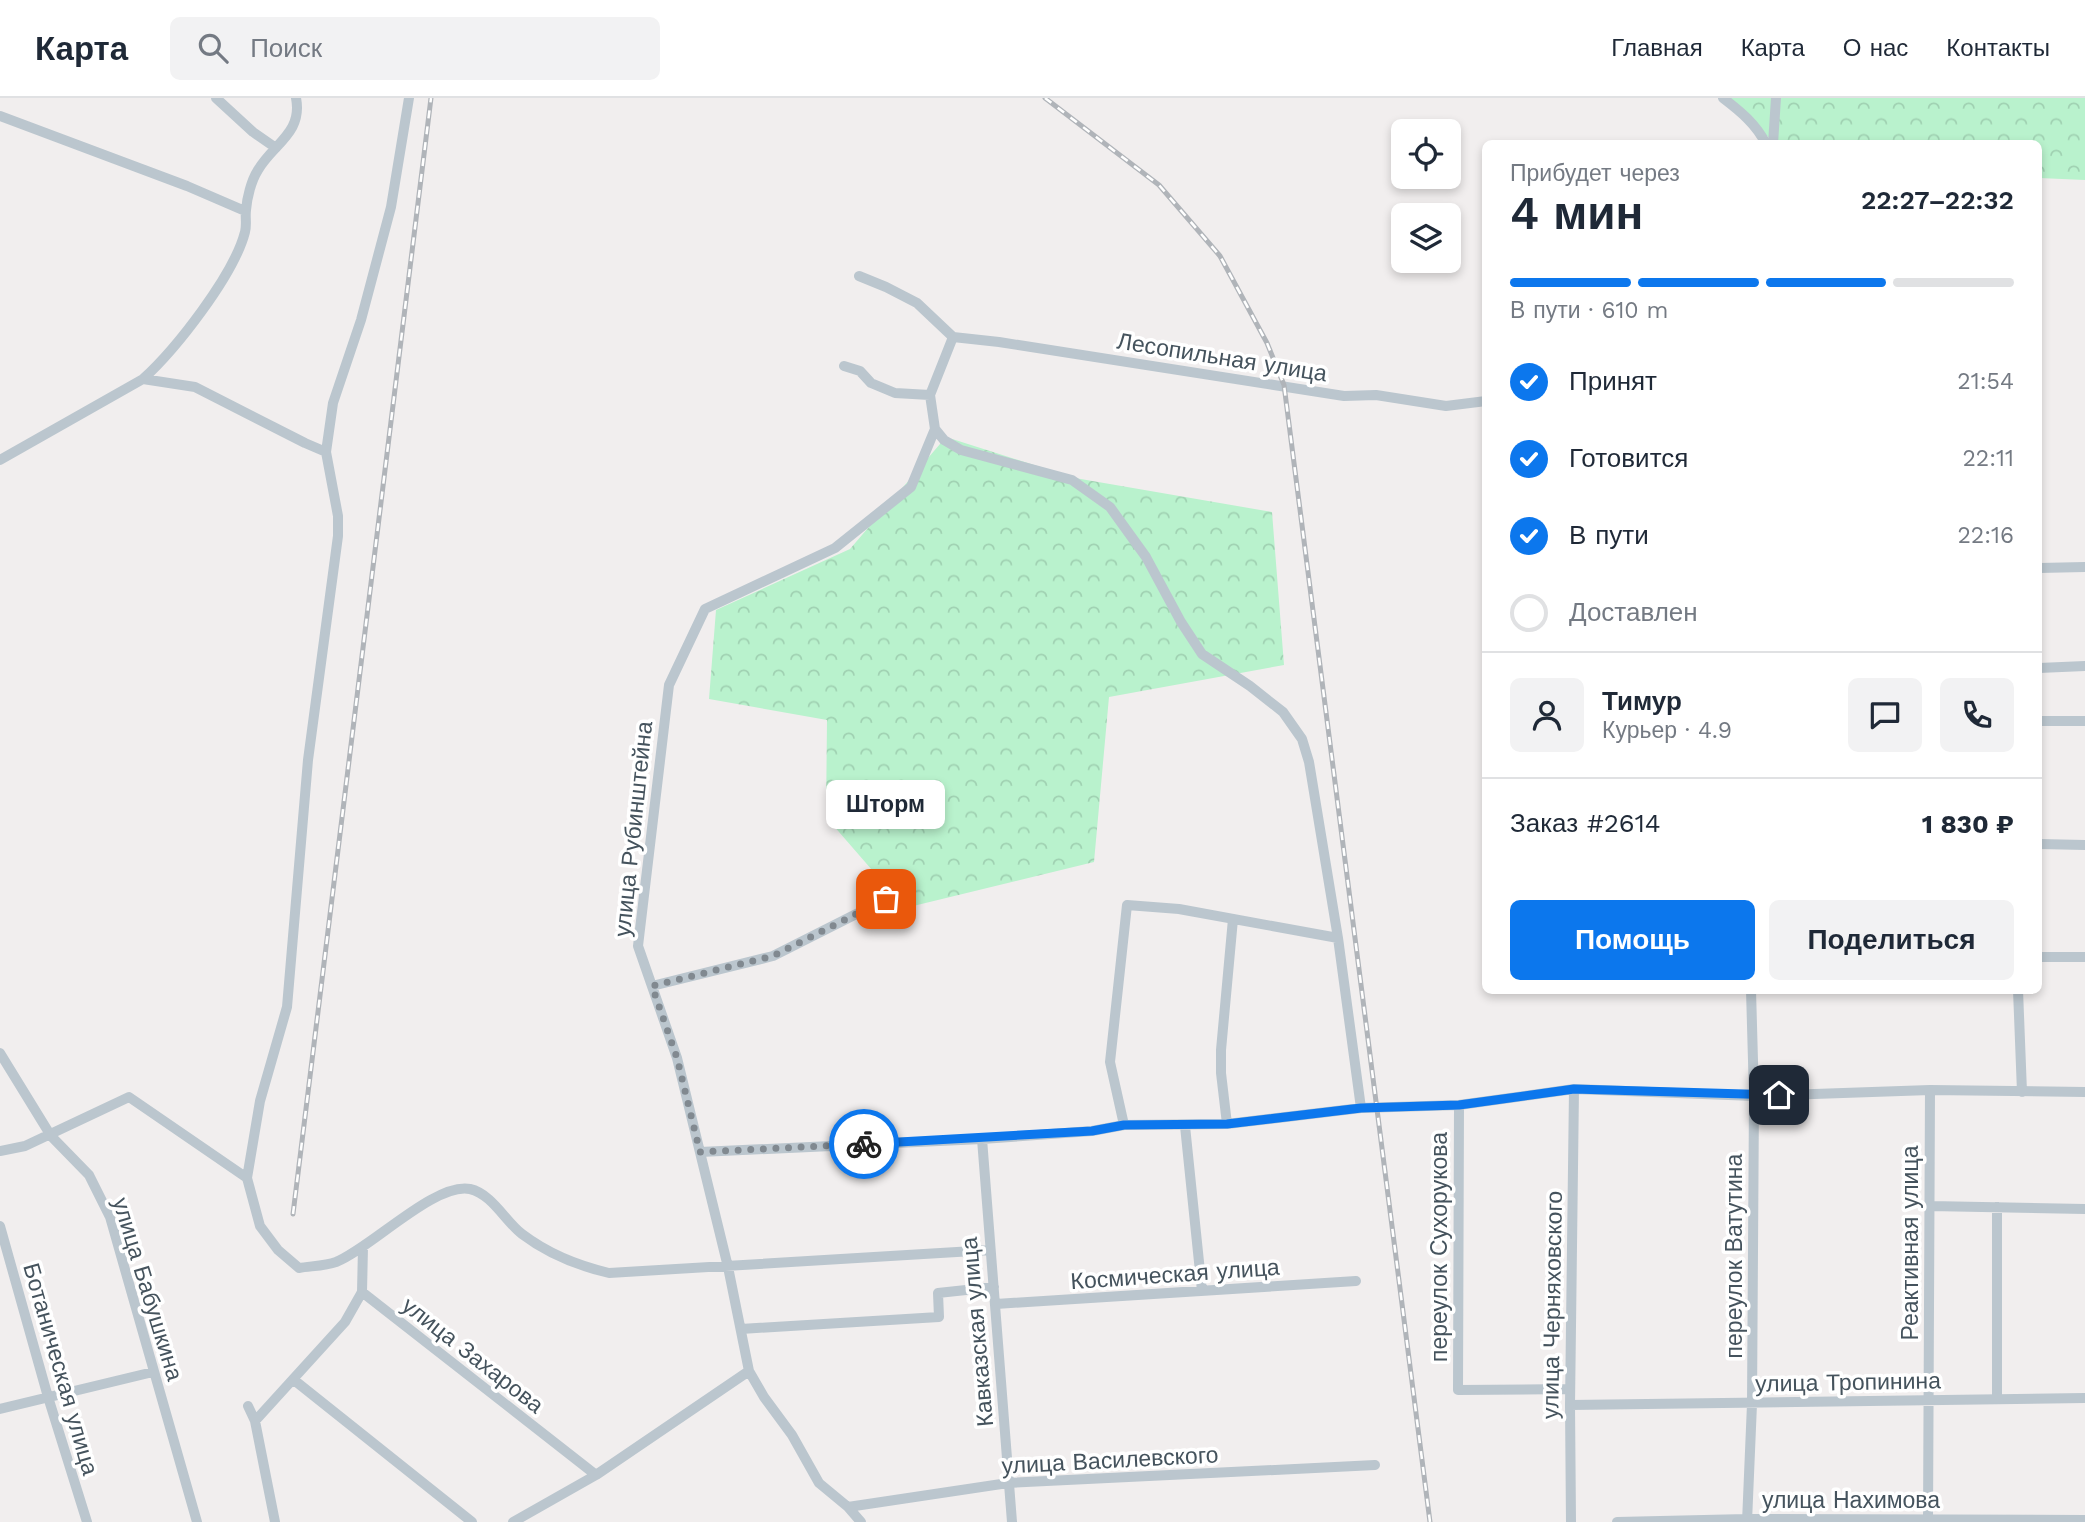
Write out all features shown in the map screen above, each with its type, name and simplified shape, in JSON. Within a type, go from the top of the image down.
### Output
[{"type":"street","points":[[216,98],[253,132],[276,148]]},
{"type":"street","points":[[0,460],[142,379],[183,336],[230,270],[246,230],[245,211],[258,170],[295,126],[296,98]]},
{"type":"street","points":[[409,98],[391,206],[361,320],[333,403],[326,452],[338,516],[338,536],[308,760],[287,1007],[260,1101],[247,1178],[260,1226],[278,1250],[299,1268],[334,1263],[363,1247],[434,1197],[459,1188],[479,1192],[523,1235],[581,1267],[609,1273],[990,1250]]},
{"type":"street","points":[[1723,98],[1740,111],[1764,140]]},
{"type":"street","points":[[1773,140],[1776,98]]},
{"type":"street","points":[[0,116],[187,186],[245,211]]},
{"type":"street","points":[[859,276],[917,303],[953,337],[930,394],[935,429],[944,440],[961,450],[1072,480],[1110,507],[1146,557],[1181,622],[1202,653],[1251,686],[1283,712],[1302,739],[1309,762],[1338,938],[1361,1108]]},
{"type":"street","name":"Лесопильная улица","points":[[953,337],[1343,396],[1377,395],[1446,406],[1482,402]]},
{"type":"street","points":[[844,366],[860,371],[871,383],[895,393],[930,394]]},
{"type":"street","points":[[142,379],[195,387],[326,452]]},
{"type":"street","name":"улица Рубинштейна","points":[[861,1522],[848,1507],[819,1483],[792,1434],[764,1397],[749,1371],[728,1267],[677,1058],[638,947],[669,685],[705,609],[835,548],[911,486],[935,429]]},
{"type":"street","points":[[2042,569],[2085,567]]},
{"type":"street","points":[[2042,668],[2085,666]]},
{"type":"street","points":[[2042,721],[2085,721]]},
{"type":"street","points":[[2042,844],[2085,845]]},
{"type":"street","points":[[652,986],[773,956],[886,899]]},
{"type":"street","points":[[1124,1125],[1110,1062],[1127,905],[1179,909],[1338,938]]},
{"type":"street","points":[[1227,1124],[1221,1050],[1233,919]]},
{"type":"street","points":[[2042,957],[2085,957]]},
{"type":"street","name":"переулок Ватутина","points":[[1747,1520],[1752,1404],[1754,1096],[1751,994]]},
{"type":"street","points":[[2018,994],[2022,1092]]},
{"type":"street","name":"улица Бабушкина","points":[[0,1053],[51,1136],[89,1175],[110,1217],[197,1522]]},
{"type":"street","points":[[700,1152],[982,1139],[1092,1131],[1124,1125],[1227,1124],[1361,1108],[1459,1105],[1574,1089],[1754,1096],[1930,1090],[2085,1092]]},
{"type":"street","name":"улица Черняховского","points":[[1571,1522],[1574,1089]]},
{"type":"street","name":"Реактивная улица","points":[[1928,1521],[1930,1090]]},
{"type":"street","points":[[0,1151],[25,1146],[51,1136],[129,1097],[247,1178]]},
{"type":"street","name":"переулок Сухорукова","points":[[1459,1105],[1458,1390],[1570,1389]]},
{"type":"street","points":[[1185,1126],[1202,1291]]},
{"type":"street","name":"Кавказская улица","points":[[982,1139],[1012,1522]]},
{"type":"street","points":[[1930,1206],[2085,1209]]},
{"type":"street","points":[[1997,1207],[1997,1399]]},
{"type":"street","name":"Ботаническая улица","points":[[0,1226],[48,1397],[87,1522]]},
{"type":"street","points":[[255,1421],[345,1322],[362,1292],[363,1247]]},
{"type":"street","name":"Космическая улица","points":[[996,1304],[1356,1282]]},
{"type":"street","points":[[741,1329],[939,1317],[938,1293],[995,1287]]},
{"type":"street","name":"улица Захарова","points":[[362,1292],[596,1475]]},
{"type":"street","points":[[0,1409],[153,1371]]},
{"type":"street","points":[[513,1522],[596,1475],[749,1371]]},
{"type":"street","points":[[294,1380],[472,1522]]},
{"type":"street","name":"улица Тропинина","points":[[1570,1405],[2085,1398]]},
{"type":"street","points":[[248,1406],[255,1421],[275,1522]]},
{"type":"street","name":"улица Василевского","points":[[848,1507],[1008,1483],[1375,1465]]},
{"type":"street","name":"улица Нахимова","points":[[1617,1522],[2085,1520]]},
{"type":"green space","points":[[1729,98],[2085,98],[2085,180],[2042,178],[2042,140],[1771,140]]},
{"type":"green space","points":[[946,437],[1075,478],[1272,512],[1284,665],[1109,697],[1094,862],[905,908],[826,817],[827,720],[709,699],[716,610],[850,549]]},
{"type":"railway","points":[[293,1214],[431,98]]},
{"type":"railway","points":[[1045,98],[1159,185],[1220,256],[1267,343],[1284,385],[1430,1522]]},
{"type":"way so far","points":[[864,1144],[700,1152],[677,1058],[652,986],[773,956],[886,899]]},
{"type":"place","name":"Шторм","points":[[886,899]]},
{"type":"route","points":[[864,1144],[1092,1131],[1124,1125],[1227,1124],[1361,1108],[1459,1105],[1574,1089],[1779,1095]]}]
